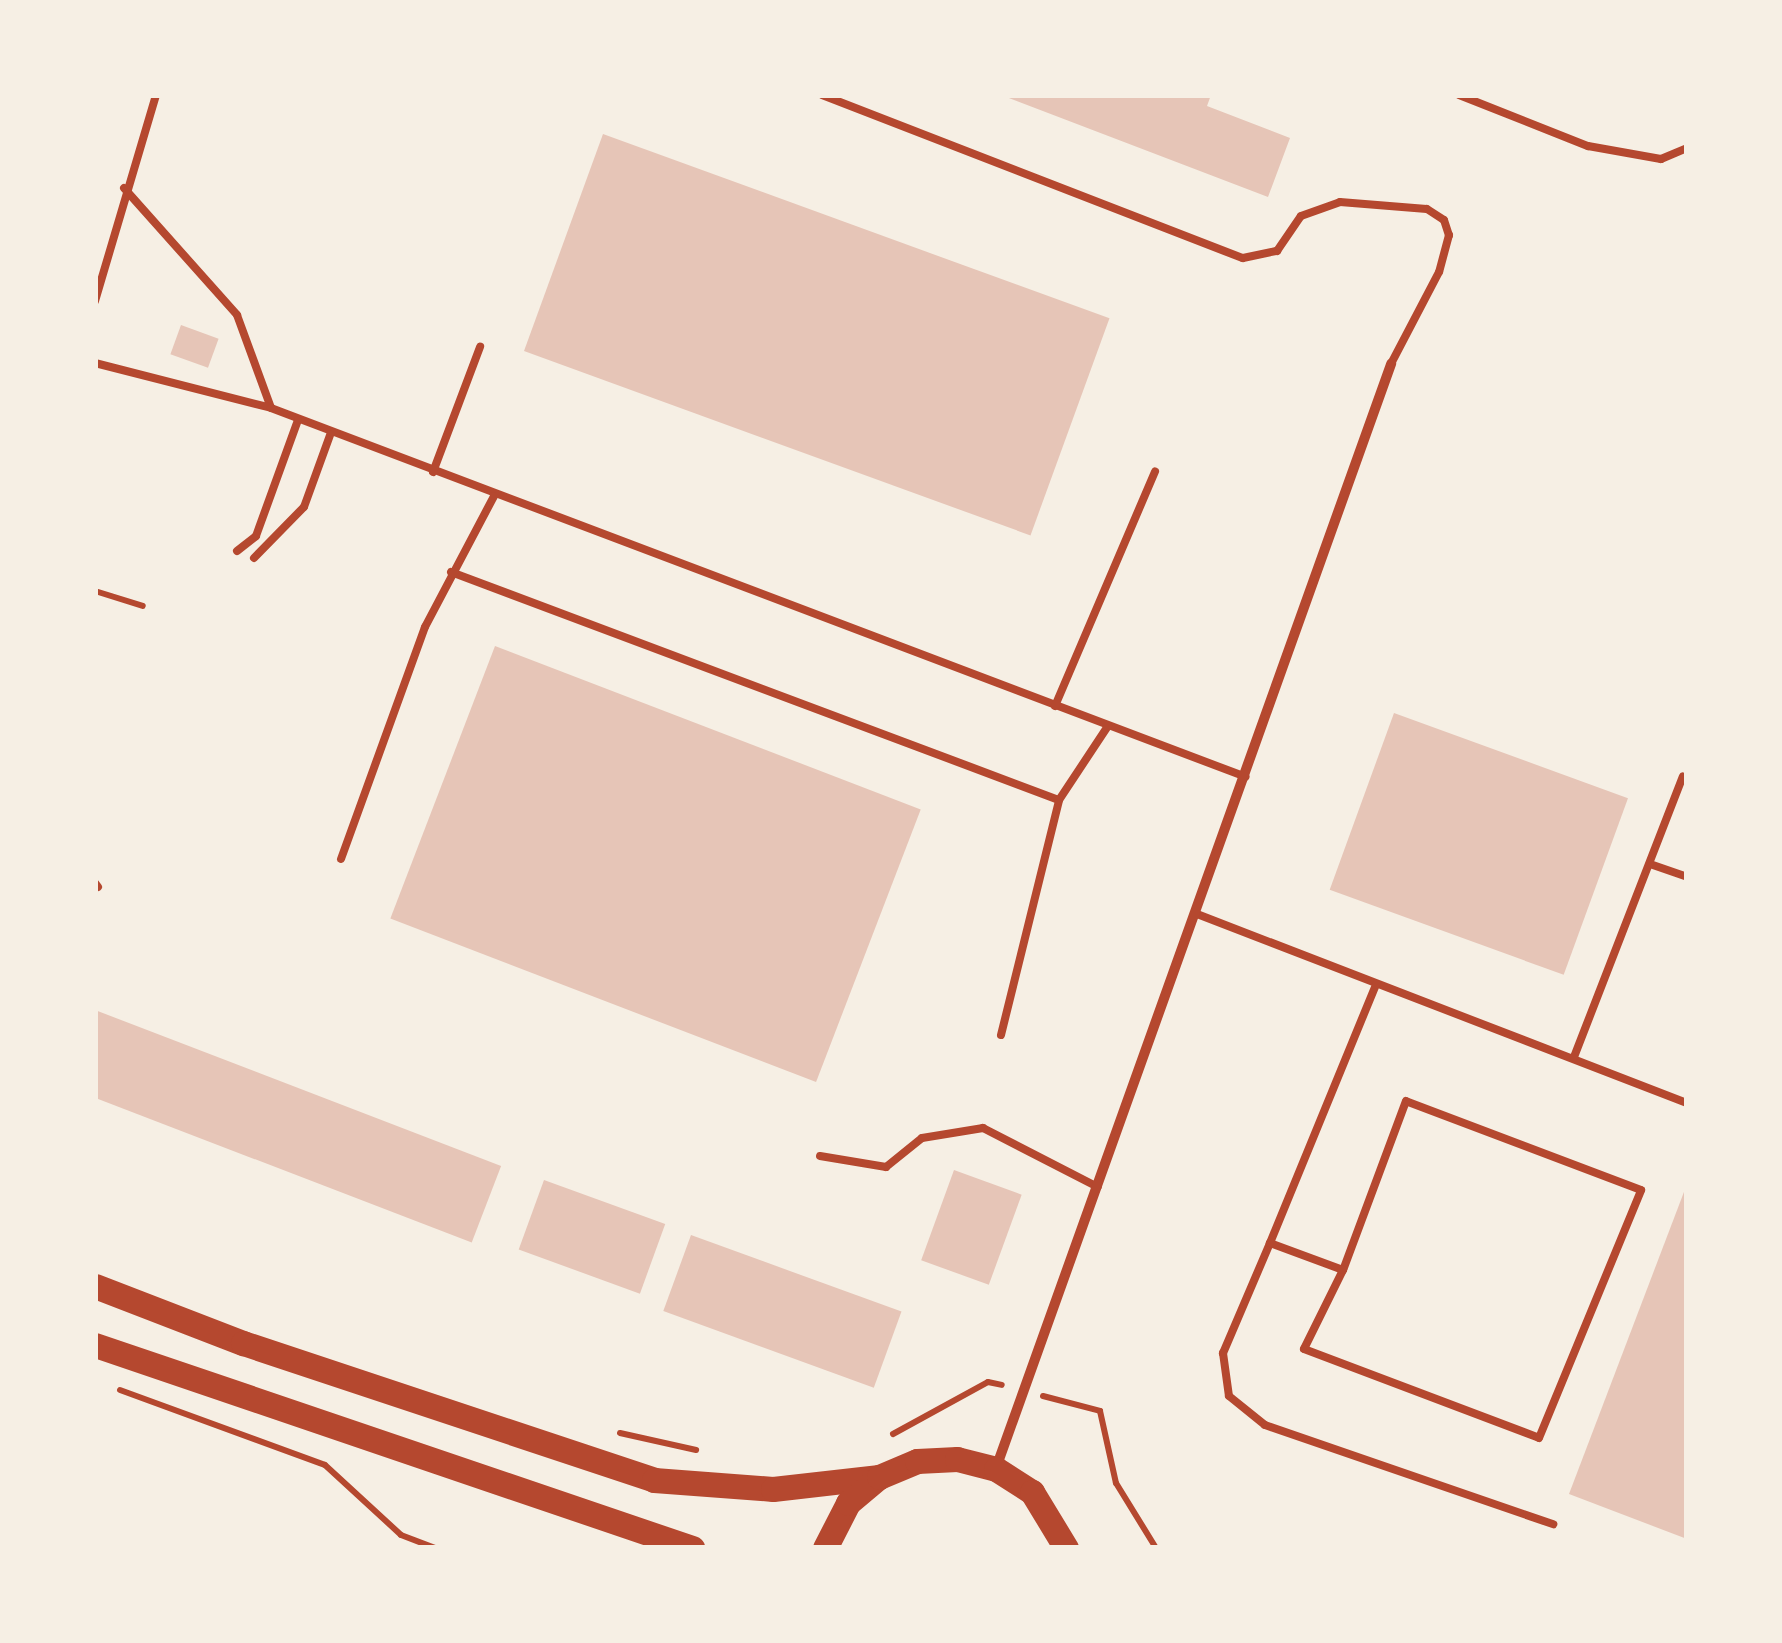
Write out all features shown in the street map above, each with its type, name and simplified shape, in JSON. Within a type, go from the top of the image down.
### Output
[{"type":"main road","points":[[95,1286],[243,1343],[654,1480],[773,1489],[879,1477],[917,1462],[944,1460],[996,1468],[1032,1492],[1062,1537],[1084,1548]]},
{"type":"main road","points":[[95,1345],[692,1548]]},
{"type":"main road","points":[[825,1548],[848,1504],[879,1477]]},
{"type":"street","points":[[996,1468],[1391,364]]},
{"type":"lane","points":[[95,301],[124,188],[156,95]]},
{"type":"lane","points":[[822,95],[1243,258],[1277,251],[1301,216],[1340,202],[1427,209],[1444,220],[1449,234],[1439,272],[1391,364]]},
{"type":"lane","points":[[1459,95],[1588,146],[1671,159],[1687,148]]},
{"type":"lane","points":[[124,188],[237,315],[271,408]]},
{"type":"lane","points":[[433,472],[480,347]]},
{"type":"lane","points":[[95,363],[271,408],[330,434],[1246,777]]},
{"type":"lane","points":[[238,551],[256,536],[298,420]]},
{"type":"lane","points":[[254,558],[304,507],[330,434]]},
{"type":"lane","points":[[1055,706],[1156,471]]},
{"type":"lane","points":[[341,859],[452,572],[494,496]]},
{"type":"lane","points":[[452,572],[1059,800]]},
{"type":"lane","points":[[1001,1035],[1059,800],[1108,726]]},
{"type":"lane","points":[[1574,1057],[1682,776]]},
{"type":"lane","points":[[1650,864],[1687,877]]},
{"type":"lane","points":[[1197,914],[1687,1103]]},
{"type":"lane","points":[[1376,984],[1224,1353],[1230,1396],[1265,1425],[1553,1524]]},
{"type":"lane","points":[[1406,1101],[1641,1190],[1539,1438],[1304,1349],[1343,1270],[1406,1101]]},
{"type":"lane","points":[[820,1156],[886,1167],[922,1138],[984,1128],[1098,1187]]},
{"type":"lane","points":[[1270,1244],[1343,1270]]},
{"type":"path","points":[[95,591],[143,606]]},
{"type":"path","points":[[875,1444],[988,1382],[1100,1411],[1116,1483],[1156,1548]]},
{"type":"path","points":[[113,1387],[325,1464],[401,1535],[435,1548]]},
{"type":"path","points":[[604,1430],[699,1450]]},
{"type":"building","points":[[1001,95],[1211,95],[1207,106],[1290,138],[1268,197]]},
{"type":"building","points":[[603,134],[1109,318],[1030,535],[524,351]]},
{"type":"building","points":[[181,325],[219,339],[208,368],[170,354]]},
{"type":"building","points":[[495,646],[921,809],[816,1082],[390,919]]},
{"type":"building","points":[[1394,713],[1628,798],[1564,975],[1330,890]]},
{"type":"building","points":[[95,1010],[501,1166],[472,1242],[95,1098]]},
{"type":"building","points":[[954,1170],[1022,1195],[989,1285],[921,1260]]},
{"type":"building","points":[[544,1180],[665,1224],[640,1294],[519,1250]]},
{"type":"building","points":[[1687,1184],[1687,1539],[1569,1494]]},
{"type":"building","points":[[691,1235],[901,1312],[874,1388],[663,1311]]}]
